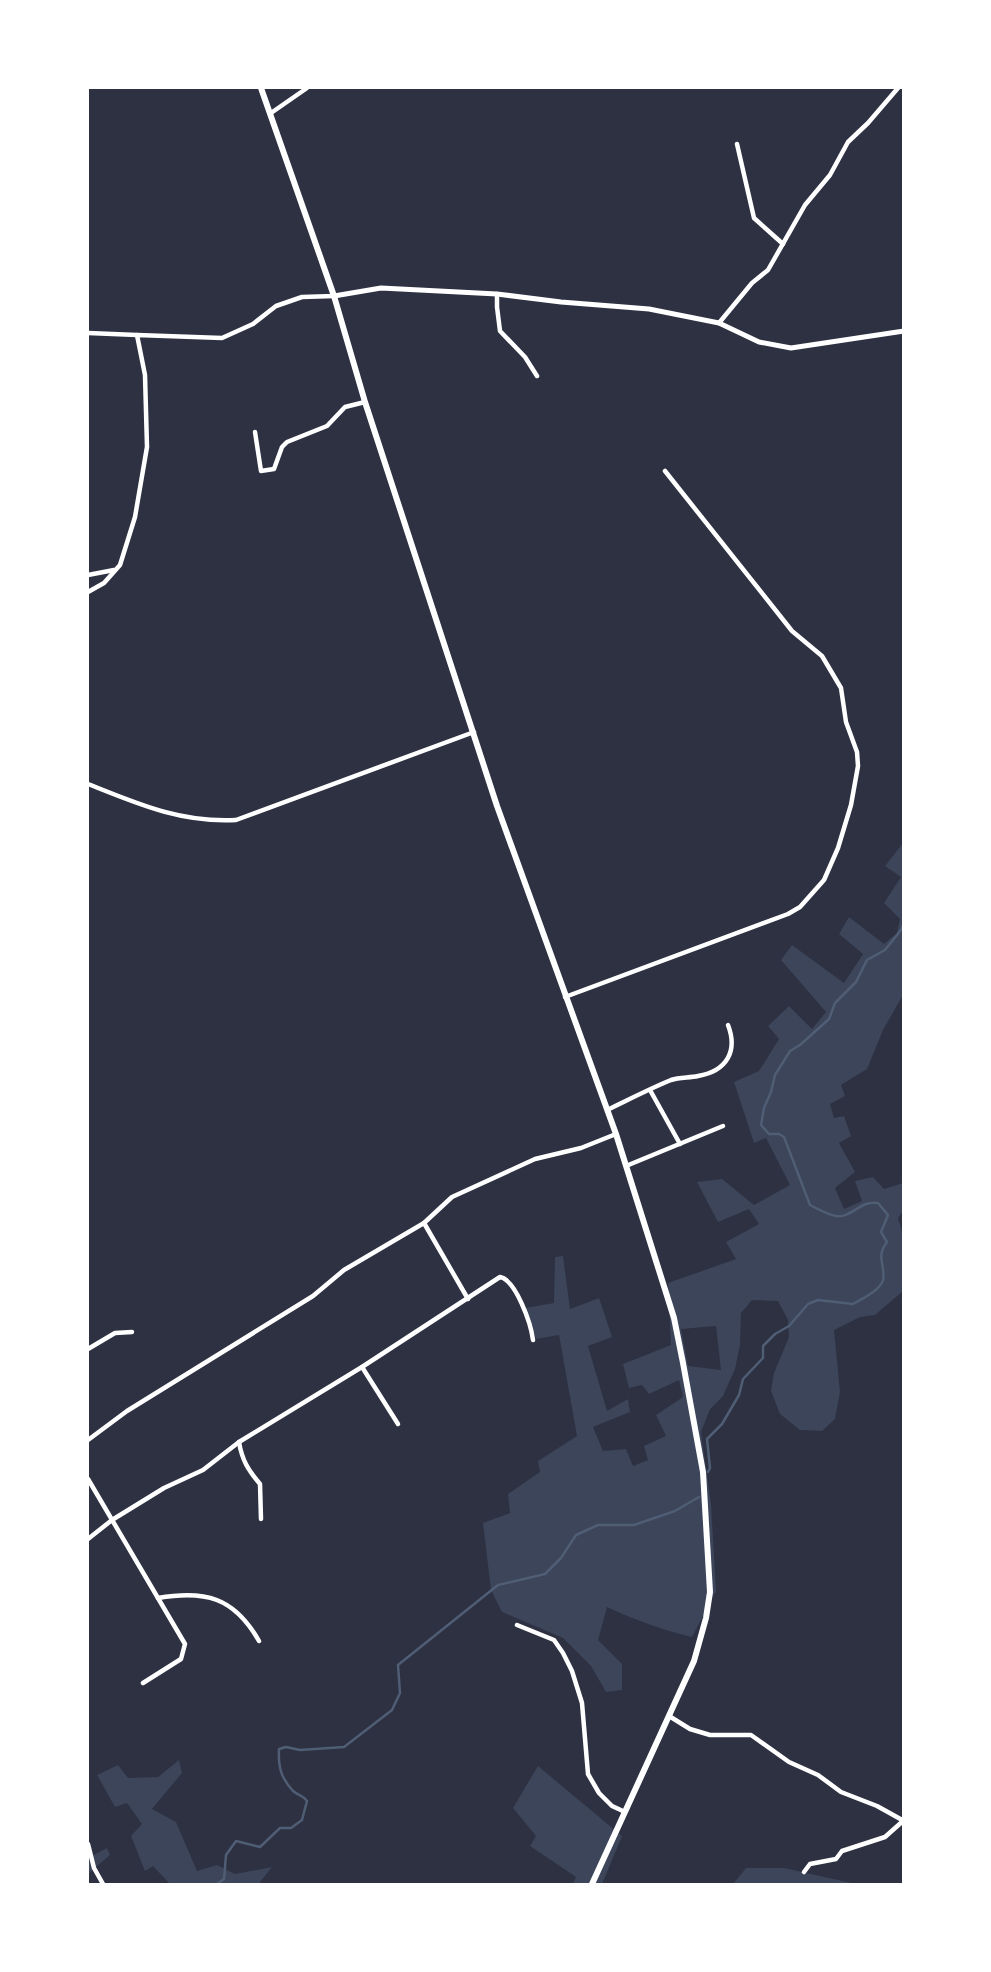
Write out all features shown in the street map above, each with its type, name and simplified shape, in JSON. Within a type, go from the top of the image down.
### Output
[{"type":"main road","points":[[261,88],[334,296],[365,402],[474,732],[565,997],[616,1134],[674,1318],[703,1472],[710,1592],[706,1618],[694,1661],[593,1885]]},
{"type":"street","points":[[271,113],[307,88]]},
{"type":"street","points":[[719,323],[752,283],[768,270],[805,205],[830,175],[848,142],[898,88]]},
{"type":"street","points":[[737,144],[750,211],[754,218],[783,244]]},
{"type":"street","points":[[88,333],[222,338],[253,324],[276,306],[302,297],[334,296],[381,288],[497,294],[649,309],[719,323],[759,342],[791,348],[904,331]]},
{"type":"street","points":[[497,294],[500,331],[525,357],[537,376]]},
{"type":"street","points":[[88,592],[104,583],[120,565],[135,517],[147,447],[145,375],[137,335]]},
{"type":"street","points":[[256,432],[261,471],[271,470],[276,467],[282,447],[287,442],[327,426],[345,407],[365,402]]},
{"type":"street","points":[[565,997],[788,914],[800,907],[824,880],[838,848],[851,805],[858,766],[846,722],[841,688],[822,656],[792,631],[665,471]]},
{"type":"street","points":[[88,575],[116,570]]},
{"type":"street","points":[[88,784],[166,814],[195,819],[236,820],[474,732]]},
{"type":"street","points":[[607,1110],[671,1080],[706,1074],[720,1067],[733,1045],[728,1025]]},
{"type":"street","points":[[650,1090],[680,1144]]},
{"type":"street","points":[[626,1166],[723,1126]]},
{"type":"street","points":[[88,1440],[127,1410],[313,1297],[344,1270],[424,1223],[452,1197],[536,1159],[581,1148],[616,1134]]},
{"type":"street","points":[[424,1223],[468,1299]]},
{"type":"street","points":[[88,1539],[112,1520],[164,1488],[203,1470],[239,1442],[362,1367],[500,1277],[505,1277],[528,1316],[533,1340]]},
{"type":"street","points":[[88,1349],[115,1332],[132,1332]]},
{"type":"street","points":[[362,1367],[398,1424]]},
{"type":"street","points":[[239,1442],[241,1458],[260,1484],[261,1519]]},
{"type":"street","points":[[88,1479],[185,1644],[181,1659],[143,1682]]},
{"type":"street","points":[[158,1598],[193,1594],[209,1597],[239,1614],[259,1641]]},
{"type":"street","points":[[517,1625],[554,1640],[563,1654],[572,1671],[582,1703],[588,1774],[599,1793],[612,1806],[626,1813]]},
{"type":"street","points":[[669,1716],[690,1729],[710,1735],[751,1735],[789,1762],[818,1775],[841,1792],[877,1806],[903,1821],[885,1837],[842,1851],[836,1859],[810,1864],[804,1872]]},
{"type":"street","points":[[88,1844],[90,1857],[103,1885]]},
{"type":"shaded area","points":[[903,843],[903,995],[883,1030],[867,1069],[841,1085],[845,1096],[830,1104],[834,1118],[844,1116],[851,1136],[839,1143],[855,1172],[835,1188],[844,1209],[862,1201],[855,1181],[873,1177],[884,1189],[903,1183],[903,1211],[898,1218],[903,1235],[902,1292],[875,1315],[860,1317],[834,1330],[840,1392],[835,1419],[822,1431],[800,1430],[780,1414],[771,1391],[774,1373],[789,1337],[788,1320],[778,1301],[752,1300],[741,1313],[740,1345],[735,1369],[723,1396],[710,1409],[701,1432],[711,1504],[716,1591],[692,1637],[607,1607],[598,1640],[622,1664],[622,1690],[606,1692],[591,1666],[563,1638],[502,1612],[491,1590],[483,1523],[510,1513],[508,1494],[540,1472],[538,1461],[577,1436],[559,1335],[536,1339],[525,1308],[554,1303],[555,1257],[563,1256],[570,1309],[599,1298],[612,1337],[588,1346],[607,1411],[628,1399],[630,1412],[593,1427],[603,1451],[626,1449],[633,1466],[648,1460],[644,1446],[666,1436],[656,1415],[683,1397],[679,1380],[649,1394],[642,1385],[629,1388],[623,1364],[671,1345],[668,1283],[736,1259],[726,1242],[759,1224],[749,1209],[718,1222],[697,1182],[722,1179],[754,1205],[790,1185],[766,1138],[754,1143],[734,1082],[759,1071],[779,1039],[768,1026],[789,1006],[812,1029],[826,1012],[781,960],[792,945],[844,983],[863,954],[839,934],[849,917],[884,944],[897,933],[900,919],[884,903],[901,877],[885,866]],"holes":[[[716,1326],[721,1370],[688,1366],[681,1329]]]},
{"type":"shaded area","points":[[179,1760],[182,1773],[152,1809],[176,1822],[197,1871],[217,1865],[235,1874],[272,1867],[260,1884],[168,1884],[153,1866],[145,1871],[131,1836],[142,1824],[127,1803],[115,1807],[97,1775],[118,1765],[128,1778],[158,1777]]},
{"type":"shaded area","points":[[538,1766],[622,1836],[602,1884],[573,1884],[576,1877],[530,1846],[536,1836],[513,1808]]},
{"type":"shaded area","points":[[107,1848],[110,1855],[88,1874],[88,1858]]},
{"type":"shaded area","points":[[746,1868],[784,1868],[856,1884],[733,1884]]},
{"type":"waterway","points":[[708,1472],[710,1468],[707,1439],[722,1424],[739,1395],[743,1379],[763,1358],[763,1346],[775,1334],[789,1326],[808,1304],[818,1300],[853,1304],[874,1291],[883,1280],[881,1257],[887,1242],[881,1232],[888,1215],[878,1203],[866,1204],[842,1216],[810,1205],[784,1137],[769,1134],[761,1125],[775,1075],[790,1051],[829,1019],[835,1003],[856,982],[867,960],[885,950],[904,923]]},
{"type":"waterway","points":[[217,1884],[224,1879],[226,1855],[236,1841],[260,1847],[280,1828],[291,1828],[302,1820],[307,1801],[293,1791],[283,1777],[279,1749],[344,1747],[392,1710],[400,1693],[398,1665],[498,1585],[545,1574],[561,1558],[576,1535],[598,1525],[634,1525],[675,1511],[699,1497]]}]
